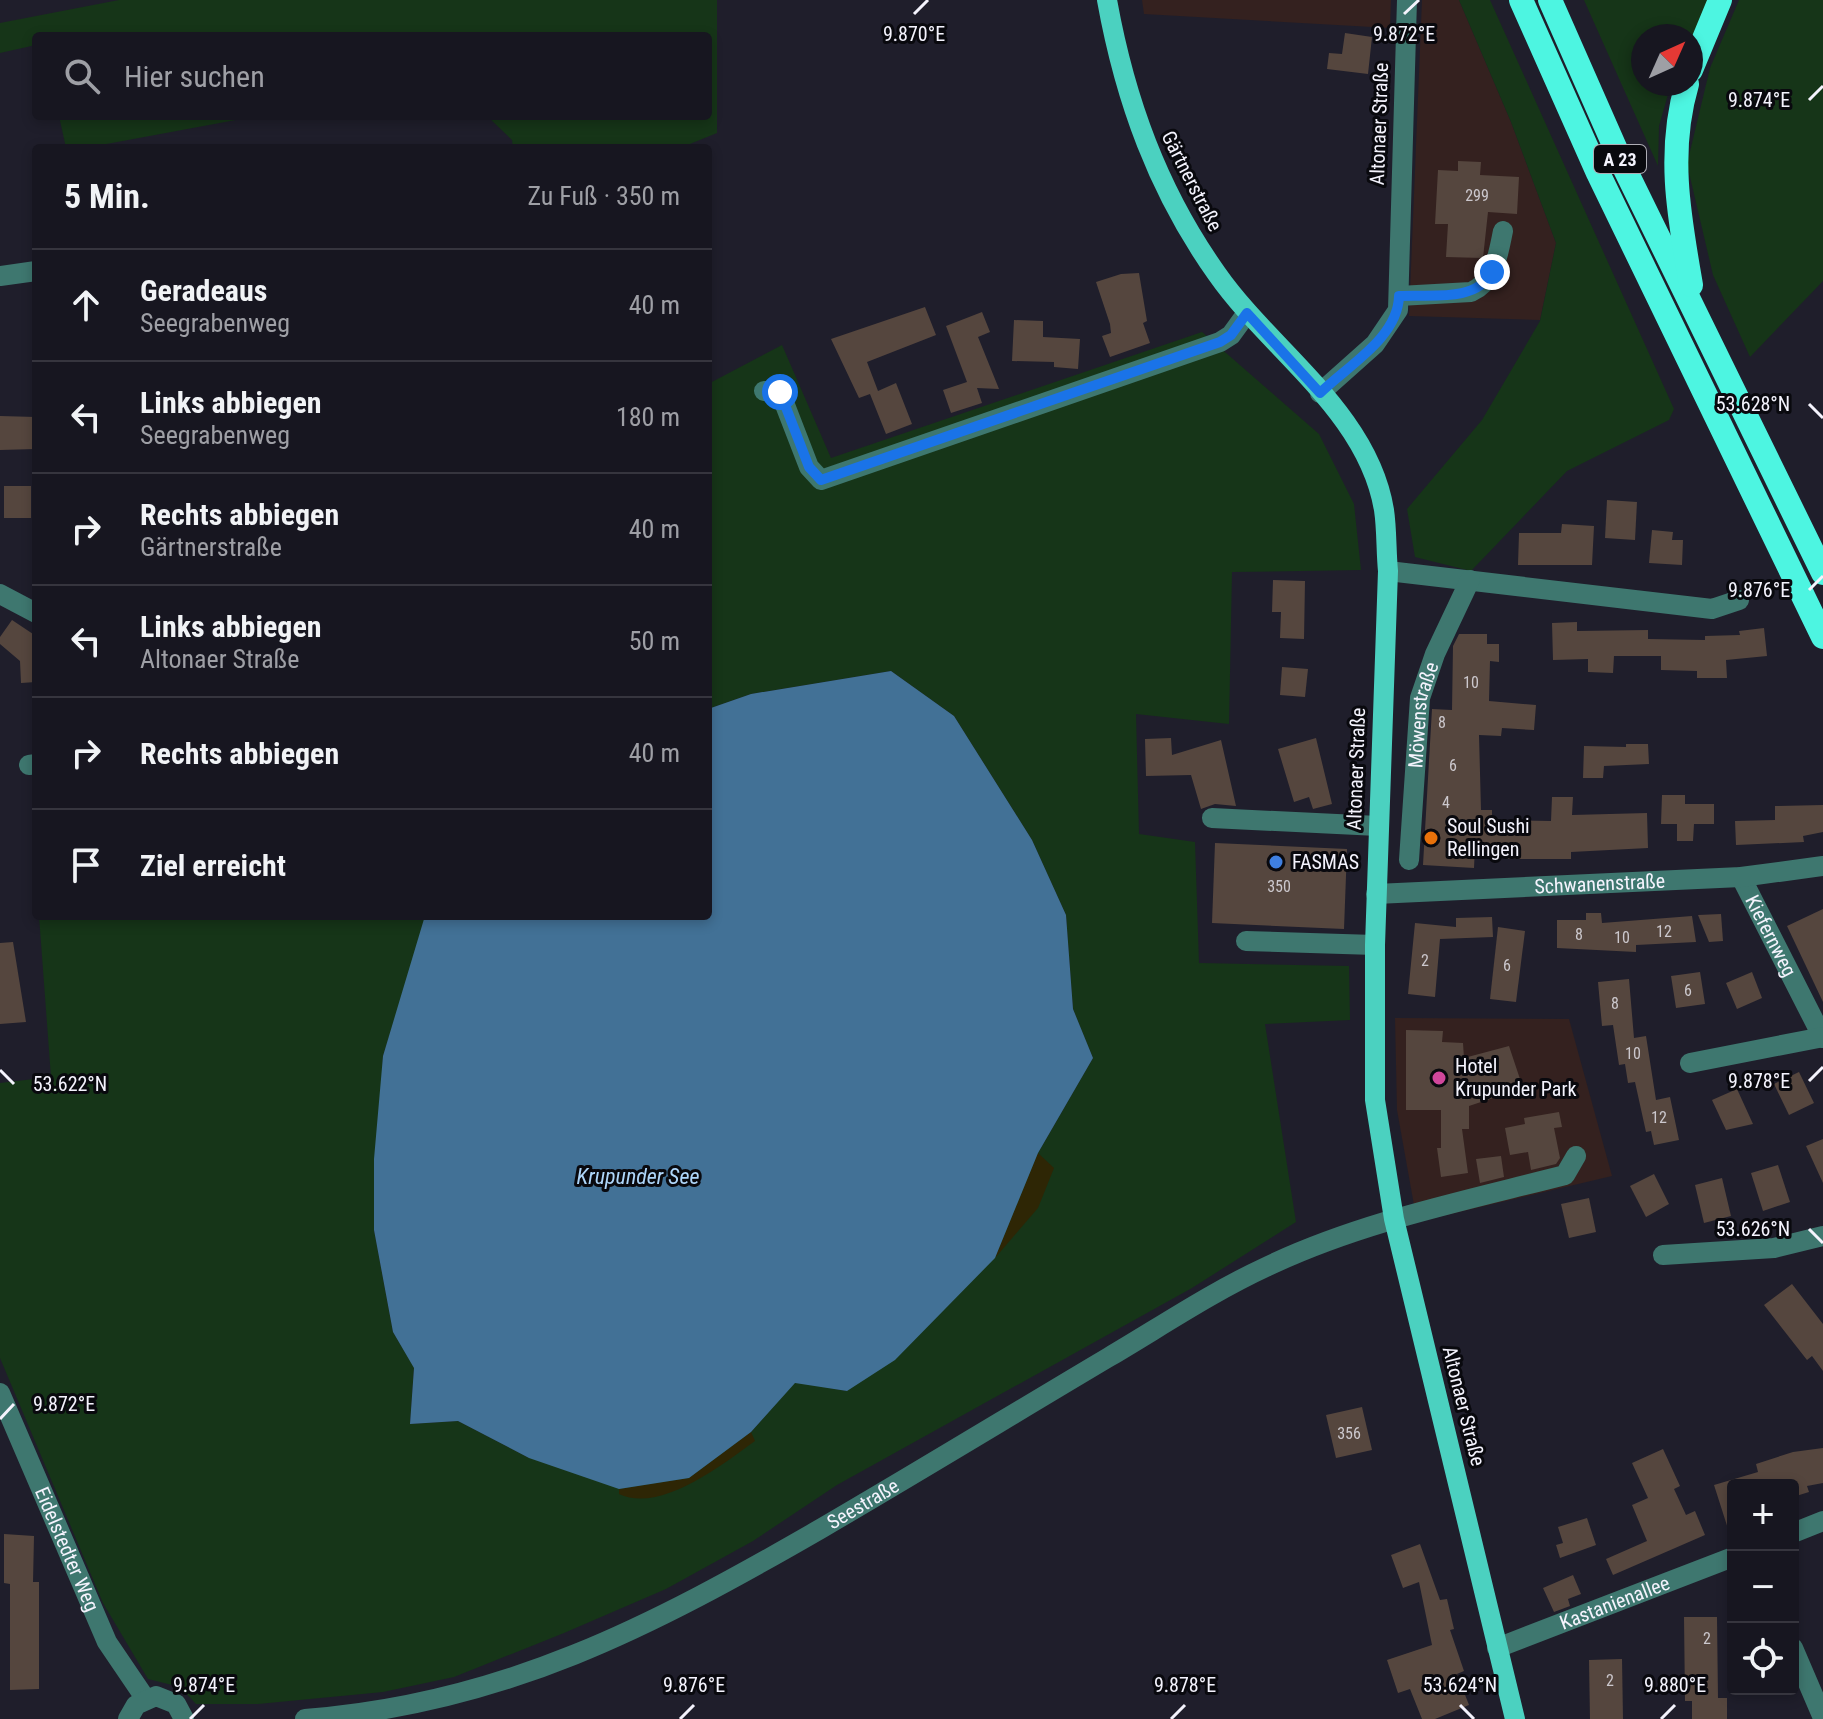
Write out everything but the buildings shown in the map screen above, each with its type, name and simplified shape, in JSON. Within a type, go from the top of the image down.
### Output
[{"type":"highway","name":"A 23","points":[[1521,0],[1598,173],[1823,637]]},
{"type":"highway","name":"A 23","points":[[1550,0],[1621,161],[1823,573]]},
{"type":"highway","points":[[1703,41],[1720,0]]},
{"type":"highway","points":[[1684,96],[1674,142],[1674,176],[1696,315]]},
{"type":"main road","name":"Gärtnerstraße","points":[[1107,0],[1124,87],[1145,144],[1183,223],[1247,313],[1320,393]]},
{"type":"main road","name":"Altonaer Straße","points":[[1320,393],[1344,421],[1374,476],[1384,509],[1388,571],[1376,894],[1375,1100],[1394,1219],[1515,1719]]},
{"type":"street","name":"Altonaer Straße","points":[[1320,393],[1375,344],[1398,310],[1407,0]]},
{"type":"street","points":[[1399,296],[1478,289],[1492,272],[1503,231]]},
{"type":"street","points":[[0,276],[32,272]]},
{"type":"street","points":[[764,391],[780,392],[809,467],[821,480],[1220,342],[1231,335],[1247,313]]},
{"type":"street","points":[[1388,571],[1712,609],[1739,600]]},
{"type":"street","name":"Möwenstraße","points":[[1409,860],[1420,698],[1435,654],[1470,580]]},
{"type":"street","points":[[0,594],[32,611]]},
{"type":"street","points":[[1212,818],[1378,826]]},
{"type":"street","name":"Schwanenstraße","points":[[1376,894],[1741,877],[1823,866]]},
{"type":"street","name":"Kiefernweg","points":[[1690,1063],[1823,1038],[1741,877]]},
{"type":"street","points":[[1246,941],[1375,945]]},
{"type":"street","name":"Seestraße","points":[[305,1719],[338,1718],[481,1690],[566,1660],[664,1616],[1266,1266],[1394,1219],[1565,1175],[1576,1156]]},
{"type":"street","points":[[1663,1255],[1774,1248],[1823,1236]]},
{"type":"street","name":"Eidelstedter Weg","points":[[0,1393],[107,1642],[145,1698]]},
{"type":"street","points":[[1799,1531],[1823,1521]]},
{"type":"street","name":"Kastanienallee","points":[[1497,1648],[1727,1559]]},
{"type":"street","points":[[1799,1662],[1823,1718]]},
{"type":"street","points":[[128,1719],[136,1705],[145,1698],[167,1698],[176,1704],[184,1719]]},
{"type":"shaded area","points":[[1142,0],[1391,0],[1390,28],[1144,14]]},
{"type":"shaded area","points":[[1422,0],[1459,0],[1511,122],[1556,243],[1540,320],[1409,316]]},
{"type":"shaded area","points":[[1395,1018],[1569,1019],[1612,1176],[1417,1222],[1397,1110]]},
{"type":"green space","points":[[119,0],[717,0],[717,133],[690,144],[512,144],[491,120],[712,120],[712,32],[32,32],[32,46],[0,53],[0,23]]},
{"type":"green space","points":[[1459,0],[1490,0],[1674,409],[1669,420],[1567,471],[1471,571],[1415,557],[1407,509],[1482,420],[1540,321],[1556,243],[1511,122]]},
{"type":"green space","points":[[1584,0],[1711,0],[1698,24],[1631,24],[1631,96],[1668,96],[1659,126],[1658,166]]},
{"type":"green space","points":[[1739,0],[1823,0],[1823,281],[1750,357],[1713,275],[1687,164],[1710,68]]},
{"type":"green space","points":[[60,120],[236,120],[106,144],[65,144]]},
{"type":"green space","points":[[1202,332],[1319,434],[1354,504],[1361,570],[1232,572],[1229,724],[1136,714],[1139,834],[1195,842],[1199,963],[1349,966],[1350,1020],[1265,1024],[1296,1222],[1192,1288],[837,1485],[753,1541],[666,1589],[454,1677],[383,1692],[258,1704],[196,1704],[180,1687],[148,1679],[103,1603],[0,1358],[0,1083],[51,1077],[39,920],[426,920],[383,1056],[374,1230],[393,1332],[414,1367],[410,1424],[458,1421],[529,1458],[751,1432],[795,1382],[847,1391],[1038,1153],[1093,1058],[1073,1009],[1066,915],[1032,840],[954,716],[891,671],[751,694],[712,708],[712,382],[782,345],[831,458]]},
{"type":"sand","points":[[1038,1153],[1054,1168],[1038,1208],[995,1258]]},
{"type":"sand","points":[[751,1432],[755,1441],[690,1484],[653,1497],[635,1498],[619,1494],[619,1489],[689,1478]]},
{"type":"water","name":"Krupunder See","points":[[891,671],[954,716],[1032,840],[1066,915],[1073,1009],[1093,1058],[1038,1153],[995,1258],[895,1360],[847,1391],[795,1383],[751,1432],[689,1478],[619,1489],[529,1458],[458,1421],[410,1424],[414,1368],[393,1332],[374,1230],[374,1159],[383,1056],[424,920],[712,920],[712,708],[751,694]]},
{"type":"place","name":"Soul Sushi Rellingen","points":[[1431,838]]},
{"type":"place","name":"FASMAS","points":[[1276,862]]},
{"type":"place","name":"Hotel Krupunder Park","points":[[1439,1078]]},
{"type":"route","points":[[780,392],[809,467],[821,480],[1220,342],[1231,335],[1247,313],[1320,393],[1375,344],[1398,310],[1399,296],[1471,292],[1487,282],[1492,272]]}]
